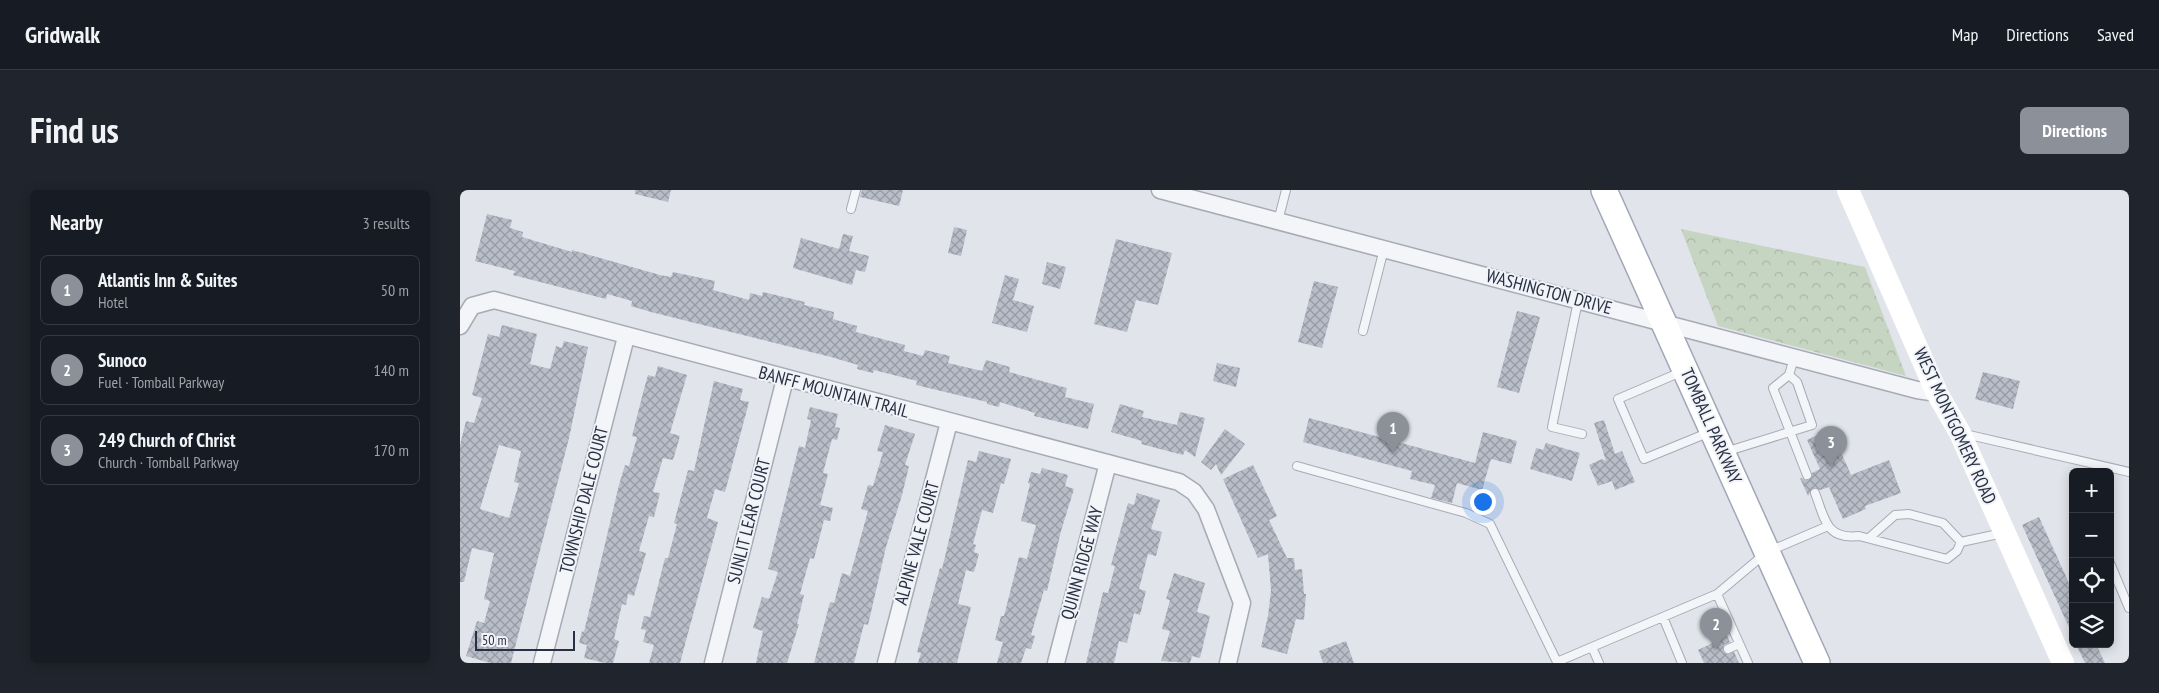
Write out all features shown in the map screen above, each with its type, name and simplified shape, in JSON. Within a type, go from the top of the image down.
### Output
[{"type":"main road","name":"TOMBALL PARKWAY","points":[[1604,190],[1817,663]]},
{"type":"main road","name":"WEST MONTGOMERY ROAD","points":[[1848,190],[1937,393],[1960,433],[2063,663]]},
{"type":"street","name":"WASHINGTON DRIVE","points":[[1160,190],[1794,358],[1917,390],[1937,393]]},
{"type":"street","name":"BANFF MOUNTAIN TRAIL","points":[[460,326],[472,306],[494,300],[626,337],[1179,482],[1194,492],[1206,509],[1242,603],[1228,663]]},
{"type":"street","name":"TOWNSHIP DALE COURT","points":[[542,663],[626,337]]},
{"type":"street","name":"SUNLIT LEAR COURT","points":[[713,663],[785,379]]},
{"type":"street","name":"ALPINE VALE COURT","points":[[886,663],[949,422]]},
{"type":"street","name":"QUINN RIDGE WAY","points":[[1056,663],[1108,463]]},
{"type":"lane","points":[[851,209],[856,190]]},
{"type":"lane","points":[[1278,221],[1286,190]]},
{"type":"lane","points":[[1364,331],[1384,249]]},
{"type":"lane","points":[[1578,300],[1552,427],[1582,434]]},
{"type":"lane","points":[[1794,358],[1789,375],[1773,388],[1807,475]]},
{"type":"lane","points":[[1686,370],[1618,399],[1644,459],[1718,442],[1790,431],[1812,425],[1797,382],[1789,375]]},
{"type":"lane","points":[[1960,433],[2129,472]]},
{"type":"lane","points":[[1296,466],[1466,513],[1490,524],[1557,662],[1717,594],[1767,552],[1828,526]]},
{"type":"lane","points":[[1815,492],[1828,526],[1834,533],[1845,537],[1859,536],[1869,538],[1947,559],[1957,551],[1961,542]]},
{"type":"lane","points":[[1869,538],[1895,515],[1909,514],[1944,523],[1961,542]]},
{"type":"lane","points":[[1961,542],[2005,532]]},
{"type":"lane","points":[[2114,573],[2129,608]]},
{"type":"lane","points":[[1717,594],[1748,663]]},
{"type":"lane","points":[[1664,617],[1682,663]]},
{"type":"lane","points":[[1728,649],[1739,644]]},
{"type":"lane","points":[[1592,647],[1599,663]]},
{"type":"green space","points":[[1681,229],[1865,267],[1906,376],[1718,326]]},
{"type":"building","points":[[635,190],[671,190],[668,202],[635,194]]},
{"type":"building","points":[[862,190],[903,190],[899,206],[860,197]]},
{"type":"building","points":[[487,214],[512,220],[510,228],[523,232],[522,237],[572,252],[572,250],[660,275],[671,277],[673,272],[715,281],[713,290],[749,300],[750,293],[762,296],[763,292],[805,302],[804,305],[834,312],[833,319],[857,326],[856,332],[905,345],[904,351],[923,356],[925,350],[950,356],[948,363],[982,371],[986,360],[1010,367],[1009,372],[1067,388],[1065,397],[1094,404],[1088,429],[1034,416],[1035,413],[1000,402],[999,407],[987,404],[987,402],[916,385],[917,381],[874,370],[873,373],[857,369],[858,365],[831,357],[651,312],[631,306],[632,301],[607,294],[606,299],[513,275],[515,271],[475,261]]},
{"type":"building","points":[[954,227],[967,230],[961,256],[948,253]]},
{"type":"building","points":[[843,234],[853,236],[849,251],[869,256],[865,272],[856,270],[852,285],[793,268],[801,238],[839,249]]},
{"type":"building","points":[[1116,239],[1172,253],[1158,305],[1136,300],[1127,332],[1094,324]]},
{"type":"building","points":[[1047,262],[1066,267],[1060,289],[1042,284]]},
{"type":"building","points":[[1005,275],[1019,279],[1013,300],[1034,306],[1027,332],[992,323]]},
{"type":"building","points":[[1314,281],[1338,287],[1322,348],[1298,342]]},
{"type":"building","points":[[1517,311],[1540,317],[1519,393],[1497,387]]},
{"type":"building","points":[[502,325],[537,334],[530,364],[550,369],[556,346],[562,348],[564,341],[588,347],[569,438],[511,663],[490,663],[466,656],[477,621],[484,623],[490,601],[484,599],[494,553],[472,548],[464,582],[460,582],[460,445],[466,421],[474,423],[482,398],[472,395],[488,334],[499,337]],"holes":[[[499,445],[521,451],[514,482],[519,483],[509,518],[480,509]]]},
{"type":"building","points":[[1217,363],[1240,368],[1236,387],[1213,381]]},
{"type":"building","points":[[658,366],[687,375],[670,433],[680,436],[673,460],[663,458],[653,492],[660,493],[654,517],[649,516],[639,551],[646,553],[634,596],[628,594],[626,605],[622,604],[614,639],[619,641],[613,663],[605,663],[584,658],[587,645],[579,643],[582,631],[584,632],[619,485],[625,465],[629,466],[637,437],[632,436],[644,389],[648,375],[655,377]]},
{"type":"building","points":[[1983,372],[2020,381],[2013,409],[1975,399]]},
{"type":"building","points":[[714,381],[743,389],[740,400],[749,402],[725,492],[715,489],[707,518],[718,522],[680,663],[649,663],[654,645],[643,642],[646,630],[641,629],[644,616],[650,617],[665,558],[668,558],[677,524],[674,523],[688,470],[694,471]]},
{"type":"building","points":[[1120,404],[1144,411],[1142,417],[1177,425],[1180,412],[1205,418],[1195,457],[1185,450],[1183,455],[1141,444],[1142,441],[1111,432]]},
{"type":"building","points":[[810,407],[838,414],[835,427],[840,428],[837,440],[832,439],[823,473],[828,474],[820,505],[833,508],[830,521],[824,520],[814,559],[810,558],[800,594],[804,595],[797,624],[799,624],[787,663],[756,663],[763,631],[753,628],[762,597],[769,599],[778,572],[768,569],[799,446],[805,448],[811,420],[807,419]]},
{"type":"building","points":[[1309,418],[1475,463],[1483,432],[1517,441],[1511,464],[1491,459],[1482,490],[1457,483],[1452,503],[1431,498],[1435,485],[1410,479],[1412,471],[1303,442]]},
{"type":"building","points":[[1604,420],[1615,454],[1622,451],[1635,482],[1615,490],[1612,481],[1598,486],[1589,465],[1602,459],[1606,461],[1594,423]]},
{"type":"building","points":[[885,425],[915,434],[905,465],[909,466],[886,547],[868,625],[864,624],[854,663],[814,663],[830,602],[834,603],[842,573],[850,576],[868,511],[861,509],[868,485],[873,486],[883,452],[877,451]]},
{"type":"building","points":[[1225,429],[1245,444],[1221,475],[1216,464],[1211,470],[1201,462]]},
{"type":"building","points":[[1831,429],[1851,475],[1889,460],[1901,493],[1865,506],[1866,509],[1843,519],[1829,487],[1820,490],[1813,488],[1808,496],[1800,478],[1809,480],[1812,473],[1820,469],[1807,440]]},
{"type":"building","points":[[1546,443],[1580,453],[1572,481],[1530,469],[1536,448],[1543,450]]},
{"type":"building","points":[[979,451],[1011,459],[1004,484],[1001,483],[993,513],[982,510],[973,544],[976,545],[974,552],[979,554],[974,572],[966,570],[958,604],[971,607],[957,663],[918,663],[921,653],[917,652],[940,568],[942,569],[968,460],[976,462]]},
{"type":"building","points":[[1253,465],[1277,516],[1269,520],[1287,558],[1294,558],[1295,570],[1302,569],[1304,594],[1306,594],[1304,620],[1296,619],[1287,654],[1261,647],[1268,616],[1271,590],[1268,554],[1258,558],[1223,479]]},
{"type":"building","points":[[1042,468],[1068,475],[1065,486],[1074,489],[1061,531],[1047,591],[1044,590],[1031,635],[1035,636],[1031,649],[1026,648],[1021,663],[997,663],[1003,642],[995,640],[1001,616],[1004,616],[1019,557],[1027,559],[1036,525],[1021,521],[1030,484],[1028,483],[1031,472],[1040,474]]},
{"type":"building","points":[[1137,493],[1160,500],[1151,529],[1162,532],[1156,556],[1148,554],[1139,589],[1146,591],[1140,615],[1134,613],[1127,643],[1119,641],[1114,663],[1086,663],[1103,592],[1108,593],[1115,566],[1111,565],[1128,503],[1134,505]]},
{"type":"building","points":[[2039,517],[2069,583],[2069,627],[2022,525]]},
{"type":"building","points":[[1174,573],[1205,583],[1197,612],[1210,616],[1200,658],[1192,656],[1190,663],[1161,661],[1170,631],[1162,629],[1170,600],[1166,599]]},
{"type":"building","points":[[1727,636],[1730,642],[1724,645],[1723,651],[1727,654],[1734,652],[1739,663],[1704,663],[1698,650]]},
{"type":"building","points":[[1346,641],[1354,663],[1323,663],[1319,651]]},
{"type":"building","points":[[2078,648],[2098,648],[2105,663],[2085,663]]},
{"type":"place","name":"Atlantis Inn & Suites","points":[[1393,453]]},
{"type":"place","name":"249 Church of Christ","points":[[1831,467]]},
{"type":"place","name":"Sunoco","points":[[1716,649]]}]
